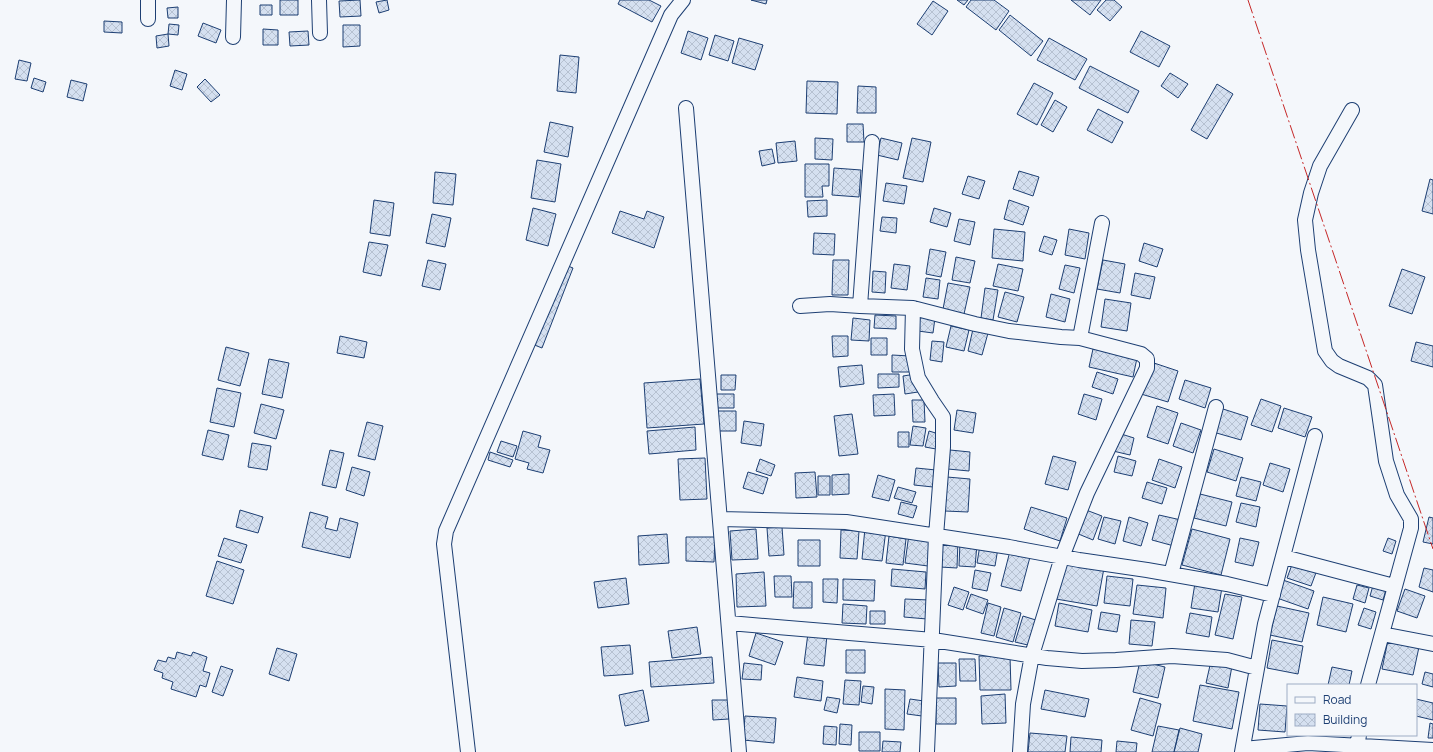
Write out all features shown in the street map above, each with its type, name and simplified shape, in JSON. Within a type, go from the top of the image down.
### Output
[{"type":"street","points":[[148,0],[148,19]]},
{"type":"street","points":[[233,37],[234,0]]},
{"type":"street","points":[[319,0],[320,32]]},
{"type":"street","points":[[468,752],[444,544],[446,531],[671,16],[683,0]]},
{"type":"street","points":[[686,108],[740,752]]},
{"type":"street","points":[[1352,110],[1320,166],[1311,193],[1305,220],[1308,250],[1325,351],[1332,361],[1339,366],[1368,378],[1375,385],[1386,461],[1397,495],[1411,519],[1411,528],[1368,684]]},
{"type":"street","points":[[860,306],[872,142]]},
{"type":"street","points":[[1080,338],[1102,223]]},
{"type":"street","points":[[800,306],[830,304],[913,308],[1009,331],[1080,338],[1141,354],[1147,359],[1147,368],[1087,493],[1062,557],[1032,655],[1023,704],[1020,752]]},
{"type":"street","points":[[913,308],[912,349],[918,378],[943,417],[936,536],[928,752]]},
{"type":"street","points":[[1172,574],[1216,407]]},
{"type":"street","points":[[1315,436],[1266,624],[1242,750],[1308,743],[1358,741],[1433,750]]},
{"type":"street","points":[[720,519],[846,522],[1172,574],[1227,584],[1274,595]]},
{"type":"street","points":[[1284,557],[1394,586]]},
{"type":"street","points":[[729,623],[933,640],[1048,658],[1116,660],[1172,656],[1200,657],[1227,660],[1257,668]]},
{"type":"street","points":[[1382,634],[1433,644]]},
{"type":"building","points":[[280,0],[298,0],[298,15],[280,15]]},
{"type":"building","points":[[360,0],[361,16],[340,17],[339,1]]},
{"type":"building","points":[[387,0],[389,10],[379,13],[376,2]]},
{"type":"building","points":[[620,0],[649,0],[661,6],[652,22],[618,4]]},
{"type":"building","points":[[751,0],[767,0],[766,4]]},
{"type":"building","points":[[957,0],[968,0],[964,5]]},
{"type":"building","points":[[971,0],[994,0],[1009,11],[996,30],[966,7]]},
{"type":"building","points":[[1071,0],[1101,0],[1090,15]]},
{"type":"building","points":[[1106,0],[1114,0],[1122,7],[1110,21],[1097,10]]},
{"type":"building","points":[[933,1],[948,11],[932,35],[917,24]]},
{"type":"building","points":[[260,5],[272,5],[272,15],[260,15]]},
{"type":"building","points":[[178,7],[178,18],[168,18],[167,8]]},
{"type":"building","points":[[1010,15],[1043,41],[1031,56],[999,30]]},
{"type":"building","points":[[104,21],[122,22],[122,33],[104,32]]},
{"type":"building","points":[[203,23],[221,30],[216,43],[198,36]]},
{"type":"building","points":[[169,24],[179,25],[178,35],[168,34]]},
{"type":"building","points":[[343,25],[360,25],[360,46],[343,47]]},
{"type":"building","points":[[263,29],[278,30],[278,45],[263,45]]},
{"type":"building","points":[[308,31],[309,45],[290,46],[289,32]]},
{"type":"building","points":[[688,31],[708,38],[701,60],[681,53]]},
{"type":"building","points":[[1141,31],[1170,46],[1159,67],[1130,52]]},
{"type":"building","points":[[168,34],[169,46],[157,48],[156,36]]},
{"type":"building","points":[[715,35],[734,41],[728,61],[709,55]]},
{"type":"building","points":[[739,38],[763,45],[755,70],[732,63]]},
{"type":"building","points":[[1049,38],[1087,59],[1075,80],[1037,60]]},
{"type":"building","points":[[560,55],[579,57],[576,93],[557,91]]},
{"type":"building","points":[[19,60],[31,63],[27,81],[15,79]]},
{"type":"building","points":[[1090,66],[1139,91],[1128,113],[1079,88]]},
{"type":"building","points":[[175,70],[187,74],[182,90],[170,86]]},
{"type":"building","points":[[1170,73],[1188,84],[1178,98],[1161,86]]},
{"type":"building","points":[[34,78],[46,82],[43,92],[31,88]]},
{"type":"building","points":[[205,79],[220,95],[211,102],[197,87]]},
{"type":"building","points":[[71,80],[87,84],[83,101],[67,97]]},
{"type":"building","points":[[807,81],[838,82],[837,114],[806,113]]},
{"type":"building","points":[[1034,83],[1053,93],[1037,125],[1017,114]]},
{"type":"building","points":[[1217,84],[1233,94],[1207,139],[1191,130]]},
{"type":"building","points":[[858,86],[876,87],[876,113],[857,113]]},
{"type":"building","points":[[1055,100],[1067,107],[1053,132],[1041,125]]},
{"type":"building","points":[[1098,109],[1123,122],[1112,143],[1087,130]]},
{"type":"building","points":[[550,122],[573,127],[568,157],[544,152]]},
{"type":"building","points":[[847,124],[863,124],[864,142],[847,142]]},
{"type":"building","points":[[815,138],[833,139],[832,160],[815,159]]},
{"type":"building","points":[[881,138],[902,143],[898,160],[877,155]]},
{"type":"building","points":[[912,138],[931,142],[923,182],[903,178]]},
{"type":"building","points":[[795,141],[797,161],[778,163],[776,143]]},
{"type":"building","points":[[772,149],[775,163],[762,166],[759,151]]},
{"type":"building","points":[[537,160],[561,164],[555,202],[531,198]]},
{"type":"building","points":[[805,164],[829,164],[829,186],[822,186],[823,197],[805,197]]},
{"type":"building","points":[[834,168],[861,170],[859,197],[832,195]]},
{"type":"building","points":[[1019,171],[1039,177],[1033,196],[1013,189]]},
{"type":"building","points":[[435,172],[456,174],[453,205],[433,203]]},
{"type":"building","points":[[968,176],[985,181],[979,199],[962,194]]},
{"type":"building","points":[[1430,179],[1433,180],[1433,214],[1422,211]]},
{"type":"building","points":[[886,183],[907,186],[904,204],[883,201]]},
{"type":"building","points":[[374,200],[394,203],[390,236],[370,233]]},
{"type":"building","points":[[827,200],[827,216],[808,217],[807,201]]},
{"type":"building","points":[[1009,200],[1029,207],[1023,225],[1004,219]]},
{"type":"building","points":[[533,208],[556,214],[548,246],[526,240]]},
{"type":"building","points":[[934,208],[951,213],[947,227],[930,222]]},
{"type":"building","points":[[620,211],[644,219],[647,211],[664,217],[654,248],[612,233]]},
{"type":"building","points":[[432,214],[451,218],[445,247],[426,243]]},
{"type":"building","points":[[882,217],[897,218],[896,233],[880,231]]},
{"type":"building","points":[[959,219],[975,222],[970,245],[954,241]]},
{"type":"building","points":[[994,229],[1025,232],[1023,261],[992,258]]},
{"type":"building","points":[[1069,229],[1089,233],[1085,259],[1065,255]]},
{"type":"building","points":[[814,233],[835,234],[834,255],[813,254]]},
{"type":"building","points":[[1044,236],[1057,240],[1052,255],[1039,251]]},
{"type":"building","points":[[369,242],[388,245],[381,276],[363,272]]},
{"type":"building","points":[[1144,243],[1163,249],[1157,267],[1139,261]]},
{"type":"building","points":[[930,249],[946,252],[941,277],[926,274]]},
{"type":"building","points":[[956,257],[975,261],[970,283],[952,280]]},
{"type":"building","points":[[428,260],[446,264],[440,290],[422,286]]},
{"type":"building","points":[[833,260],[849,260],[848,295],[832,295]]},
{"type":"building","points":[[1103,260],[1125,264],[1120,293],[1097,289]]},
{"type":"building","points":[[563,264],[573,268],[542,348],[532,344]]},
{"type":"building","points":[[894,264],[910,266],[907,290],[891,288]]},
{"type":"building","points":[[998,264],[1023,269],[1018,291],[993,286]]},
{"type":"building","points":[[1065,265],[1080,268],[1074,293],[1059,289]]},
{"type":"building","points":[[1402,269],[1425,277],[1412,314],[1389,306]]},
{"type":"building","points":[[873,271],[886,272],[885,293],[872,292]]},
{"type":"building","points":[[1135,273],[1155,277],[1150,299],[1131,295]]},
{"type":"building","points":[[926,278],[940,280],[938,299],[923,297]]},
{"type":"building","points":[[948,283],[970,287],[964,314],[943,309]]},
{"type":"building","points":[[985,288],[998,290],[993,320],[981,318]]},
{"type":"building","points":[[1005,292],[1024,297],[1017,322],[998,317]]},
{"type":"building","points":[[1051,294],[1070,299],[1065,322],[1046,317]]},
{"type":"building","points":[[1105,299],[1131,303],[1127,331],[1101,327]]},
{"type":"building","points":[[875,315],[896,316],[896,329],[874,328]]},
{"type":"building","points":[[920,316],[935,318],[933,333],[918,331]]},
{"type":"building","points":[[853,318],[870,320],[869,341],[851,340]]},
{"type":"building","points":[[951,326],[969,330],[964,351],[946,347]]},
{"type":"building","points":[[973,329],[988,333],[982,355],[968,351]]},
{"type":"building","points":[[340,336],[367,342],[364,358],[337,353]]},
{"type":"building","points":[[832,336],[848,336],[848,356],[833,357]]},
{"type":"building","points":[[871,338],[887,338],[887,355],[871,355]]},
{"type":"building","points":[[932,341],[944,342],[942,362],[930,360]]},
{"type":"building","points":[[1416,342],[1433,346],[1433,367],[1411,361]]},
{"type":"building","points":[[226,347],[249,353],[240,386],[218,380]]},
{"type":"building","points":[[1093,349],[1137,358],[1133,377],[1089,367]]},
{"type":"building","points":[[892,355],[910,356],[910,372],[892,372]]},
{"type":"building","points":[[269,359],[289,363],[282,398],[262,394]]},
{"type":"building","points":[[1151,362],[1178,371],[1168,402],[1141,394]]},
{"type":"building","points":[[862,365],[864,384],[840,387],[838,367]]},
{"type":"building","points":[[1097,372],[1118,379],[1113,394],[1092,387]]},
{"type":"building","points":[[878,374],[899,374],[899,387],[878,388]]},
{"type":"building","points":[[916,374],[918,392],[905,394],[903,376]]},
{"type":"building","points":[[721,375],[736,375],[735,390],[721,390]]},
{"type":"building","points":[[700,379],[704,424],[647,428],[644,383]]},
{"type":"building","points":[[1185,380],[1211,388],[1205,408],[1179,399]]},
{"type":"building","points":[[217,388],[241,393],[234,427],[210,422]]},
{"type":"building","points":[[715,394],[734,394],[734,408],[715,408]]},
{"type":"building","points":[[894,394],[895,415],[874,416],[873,395]]},
{"type":"building","points":[[1084,394],[1102,399],[1096,420],[1078,414]]},
{"type":"building","points":[[1261,399],[1281,406],[1272,432],[1251,425]]},
{"type":"building","points":[[912,400],[924,400],[925,422],[913,422]]},
{"type":"building","points":[[261,404],[284,410],[276,439],[254,433]]},
{"type":"building","points":[[1157,406],[1178,413],[1168,444],[1147,437]]},
{"type":"building","points":[[1220,408],[1248,417],[1241,440],[1213,432]]},
{"type":"building","points":[[1284,408],[1312,417],[1305,437],[1278,428]]},
{"type":"building","points":[[957,410],[976,413],[973,433],[954,430]]},
{"type":"building","points":[[716,411],[736,411],[736,431],[716,431]]},
{"type":"building","points":[[852,414],[858,454],[839,456],[834,416]]},
{"type":"building","points":[[744,421],[764,424],[761,446],[741,443]]},
{"type":"building","points":[[367,422],[383,426],[375,460],[358,456]]},
{"type":"building","points":[[1181,423],[1201,430],[1193,453],[1173,446]]},
{"type":"building","points":[[913,426],[926,428],[923,446],[910,445]]},
{"type":"building","points":[[695,427],[696,450],[649,454],[647,431]]},
{"type":"building","points":[[208,430],[229,435],[223,460],[202,455]]},
{"type":"building","points":[[523,431],[541,436],[538,447],[550,450],[543,473],[527,469],[529,463],[515,459]]},
{"type":"building","points":[[929,431],[939,434],[936,449],[925,447]]},
{"type":"building","points":[[898,432],[909,432],[909,447],[898,447]]},
{"type":"building","points":[[1118,433],[1134,438],[1130,455],[1113,451]]},
{"type":"building","points":[[501,441],[517,446],[513,457],[497,452]]},
{"type":"building","points":[[252,443],[271,446],[267,470],[248,467]]},
{"type":"building","points":[[1214,449],[1243,458],[1236,481],[1207,472]]},
{"type":"building","points":[[330,450],[344,453],[336,488],[322,485]]},
{"type":"building","points":[[950,450],[970,452],[969,471],[948,469]]},
{"type":"building","points":[[490,452],[513,460],[510,467],[488,460]]},
{"type":"building","points":[[1053,456],[1076,462],[1068,490],[1045,484]]},
{"type":"building","points":[[1118,456],[1136,461],[1132,476],[1114,472]]},
{"type":"building","points":[[705,458],[707,499],[680,500],[678,459]]},
{"type":"building","points":[[760,459],[775,465],[771,476],[756,471]]},
{"type":"building","points":[[1159,459],[1182,467],[1175,488],[1152,480]]},
{"type":"building","points":[[1270,463],[1290,469],[1283,492],[1263,485]]},
{"type":"building","points":[[352,467],[370,472],[364,496],[346,490]]},
{"type":"building","points":[[916,468],[936,470],[933,487],[914,485]]},
{"type":"building","points":[[748,472],[768,478],[763,494],[743,488]]},
{"type":"building","points":[[815,472],[817,497],[796,498],[795,473]]},
{"type":"building","points":[[849,474],[849,494],[832,495],[832,475]]},
{"type":"building","points":[[878,475],[895,480],[889,501],[872,497]]},
{"type":"building","points":[[818,476],[830,476],[830,495],[818,495]]},
{"type":"building","points":[[947,477],[970,479],[968,512],[945,511]]},
{"type":"building","points":[[1241,477],[1261,482],[1256,501],[1236,496]]},
{"type":"building","points":[[1147,482],[1167,488],[1162,504],[1142,498]]},
{"type":"building","points":[[898,487],[916,492],[912,503],[894,498]]},
{"type":"building","points":[[1200,494],[1232,502],[1226,526],[1194,518]]},
{"type":"building","points":[[901,502],[917,506],[913,518],[898,514]]},
{"type":"building","points":[[1241,503],[1260,507],[1256,527],[1236,522]]},
{"type":"building","points":[[1031,507],[1067,518],[1060,541],[1024,529]]},
{"type":"building","points":[[240,510],[263,517],[258,533],[236,527]]},
{"type":"building","points":[[1086,510],[1102,516],[1093,540],[1076,533]]},
{"type":"building","points":[[310,512],[328,517],[325,528],[337,531],[340,518],[358,523],[350,558],[302,547]]},
{"type":"building","points":[[1159,515],[1181,520],[1174,546],[1152,540]]},
{"type":"building","points":[[1104,517],[1121,521],[1115,544],[1098,539]]},
{"type":"building","points":[[1129,517],[1148,523],[1141,546],[1123,541]]},
{"type":"building","points":[[1429,517],[1433,518],[1433,544],[1423,542]]},
{"type":"building","points":[[782,527],[784,555],[769,556],[767,528]]},
{"type":"building","points":[[865,528],[886,530],[882,561],[862,559]]},
{"type":"building","points":[[756,529],[758,559],[732,560],[730,531]]},
{"type":"building","points":[[1192,529],[1230,539],[1221,575],[1182,565]]},
{"type":"building","points":[[841,530],[859,531],[857,559],[840,558]]},
{"type":"building","points":[[667,534],[669,563],[639,565],[638,536]]},
{"type":"building","points":[[909,534],[932,537],[928,566],[905,563]]},
{"type":"building","points":[[889,536],[906,539],[903,565],[886,563]]},
{"type":"building","points":[[686,537],[715,537],[714,562],[686,561]]},
{"type":"building","points":[[224,538],[247,545],[241,563],[218,556]]},
{"type":"building","points":[[1240,538],[1259,542],[1253,566],[1235,562]]},
{"type":"building","points":[[1388,538],[1396,541],[1392,554],[1383,551]]},
{"type":"building","points":[[942,539],[958,540],[957,568],[940,567]]},
{"type":"building","points":[[798,540],[820,540],[820,566],[798,566]]},
{"type":"building","points":[[960,542],[977,544],[975,567],[959,566]]},
{"type":"building","points":[[980,545],[998,548],[995,566],[977,563]]},
{"type":"building","points":[[1010,551],[1030,557],[1021,591],[1001,586]]},
{"type":"building","points":[[1062,560],[1104,568],[1097,606],[1056,599]]},
{"type":"building","points":[[217,561],[244,570],[233,604],[206,596]]},
{"type":"building","points":[[1293,562],[1317,570],[1311,586],[1287,578]]},
{"type":"building","points":[[1424,568],[1433,570],[1433,592],[1419,587]]},
{"type":"building","points":[[892,569],[926,572],[925,589],[891,586]]},
{"type":"building","points":[[975,570],[991,573],[987,591],[972,588]]},
{"type":"building","points":[[764,572],[766,606],[737,607],[736,574]]},
{"type":"building","points":[[774,576],[791,576],[792,597],[775,597]]},
{"type":"building","points":[[1107,576],[1133,579],[1130,606],[1104,603]]},
{"type":"building","points":[[626,578],[629,604],[598,608],[594,582]]},
{"type":"building","points":[[823,579],[838,579],[837,603],[823,602]]},
{"type":"building","points":[[843,579],[875,580],[874,601],[843,600]]},
{"type":"building","points":[[1283,580],[1314,591],[1308,609],[1277,598]]},
{"type":"building","points":[[794,582],[812,582],[812,608],[793,608]]},
{"type":"building","points":[[1374,582],[1387,586],[1383,600],[1370,596]]},
{"type":"building","points":[[1195,583],[1222,587],[1218,612],[1191,608]]},
{"type":"building","points":[[1137,585],[1166,588],[1163,618],[1133,614]]},
{"type":"building","points":[[1357,585],[1369,588],[1365,603],[1353,599]]},
{"type":"building","points":[[954,587],[969,592],[963,610],[948,605]]},
{"type":"building","points":[[1405,589],[1425,596],[1417,618],[1397,611]]},
{"type":"building","points":[[971,594],[988,600],[983,614],[966,608]]},
{"type":"building","points":[[1225,594],[1242,597],[1233,639],[1215,635]]},
{"type":"building","points":[[1323,597],[1353,604],[1346,632],[1317,625]]},
{"type":"building","points":[[905,599],[929,600],[927,619],[904,617]]},
{"type":"building","points":[[988,603],[1001,607],[994,636],[981,633]]},
{"type":"building","points":[[1059,603],[1092,610],[1088,632],[1055,626]]},
{"type":"building","points":[[843,604],[867,606],[866,624],[842,623]]},
{"type":"building","points":[[1277,606],[1309,613],[1302,642],[1270,635]]},
{"type":"building","points":[[1004,608],[1021,613],[1013,642],[996,637]]},
{"type":"building","points":[[1364,608],[1376,612],[1371,629],[1358,625]]},
{"type":"building","points":[[870,611],[885,611],[885,624],[870,624]]},
{"type":"building","points":[[1101,612],[1120,615],[1117,632],[1098,629]]},
{"type":"building","points":[[1190,613],[1212,617],[1209,637],[1186,633]]},
{"type":"building","points":[[1023,616],[1039,621],[1032,646],[1015,642]]},
{"type":"building","points":[[1131,620],[1155,622],[1152,646],[1129,644]]},
{"type":"building","points":[[697,627],[701,654],[672,658],[668,631]]},
{"type":"building","points":[[756,633],[783,642],[775,665],[749,656]]},
{"type":"building","points":[[808,633],[827,635],[824,666],[804,664]]},
{"type":"building","points":[[1272,640],[1303,646],[1298,674],[1267,668]]},
{"type":"building","points":[[1388,640],[1419,647],[1413,675],[1382,669]]},
{"type":"building","points":[[630,645],[633,674],[604,676],[601,647]]},
{"type":"building","points":[[277,648],[297,654],[289,681],[269,674]]},
{"type":"building","points":[[846,650],[865,650],[865,673],[846,673]]},
{"type":"building","points":[[177,652],[191,656],[193,652],[207,657],[203,671],[210,673],[206,687],[200,685],[196,697],[171,689],[173,682],[162,678],[163,673],[154,670],[158,660],[166,662],[168,657],[175,659]]},
{"type":"building","points":[[979,656],[1010,656],[1011,690],[980,690]]},
{"type":"building","points":[[712,657],[714,683],[651,687],[649,662]]},
{"type":"building","points":[[959,659],[975,659],[976,681],[960,681]]},
{"type":"building","points":[[1140,661],[1165,667],[1158,698],[1133,692]]},
{"type":"building","points":[[1211,661],[1232,666],[1228,688],[1206,683]]},
{"type":"building","points":[[744,663],[762,665],[761,680],[742,679]]},
{"type":"building","points":[[938,663],[956,663],[956,686],[939,687]]},
{"type":"building","points":[[221,666],[233,670],[223,696],[212,692]]},
{"type":"building","points":[[1332,667],[1352,671],[1349,684],[1328,684]]},
{"type":"building","points":[[1425,672],[1433,674],[1433,687],[1422,684]]},
{"type":"building","points":[[797,677],[823,681],[821,701],[794,697]]},
{"type":"building","points":[[845,680],[861,681],[859,705],[843,704]]},
{"type":"building","points":[[1200,685],[1239,692],[1232,729],[1193,721]]},
{"type":"building","points":[[863,686],[874,687],[872,704],[861,702]]},
{"type":"building","points":[[885,689],[905,690],[904,730],[885,729]]},
{"type":"building","points":[[643,690],[649,721],[625,726],[619,695]]},
{"type":"building","points":[[1045,690],[1089,699],[1085,717],[1041,709]]},
{"type":"building","points":[[1005,694],[1006,723],[982,724],[981,696]]},
{"type":"building","points":[[827,697],[840,699],[837,713],[824,710]]},
{"type":"building","points":[[936,698],[956,698],[956,724],[936,724]]},
{"type":"building","points":[[1140,698],[1161,704],[1153,736],[1131,730]]},
{"type":"building","points":[[910,699],[924,701],[922,716],[907,714]]},
{"type":"building","points":[[1417,699],[1433,703],[1433,720],[1417,716]]},
{"type":"building","points":[[712,700],[728,700],[729,719],[713,720]]},
{"type":"building","points":[[1260,704],[1287,706],[1285,732],[1258,730]]},
{"type":"building","points":[[745,716],[776,718],[774,743],[743,740]]},
{"type":"building","points":[[1430,723],[1433,724],[1433,738],[1428,738]]},
{"type":"building","points":[[840,724],[852,725],[851,745],[839,744]]},
{"type":"building","points":[[824,726],[837,727],[836,745],[823,744]]},
{"type":"building","points":[[1158,726],[1179,730],[1174,752],[1152,752]]},
{"type":"building","points":[[1180,728],[1202,734],[1198,752],[1174,752]]},
{"type":"building","points":[[859,732],[880,732],[880,751],[859,751]]},
{"type":"building","points":[[1030,733],[1067,736],[1065,752],[1028,752]]},
{"type":"building","points":[[1071,737],[1102,740],[1101,752],[1070,752]]},
{"type":"building","points":[[883,741],[901,742],[900,752],[882,752]]},
{"type":"building","points":[[1117,741],[1137,743],[1136,752],[1116,752]]},
{"type":"power","points":[[1248,0],[1433,549]]}]
